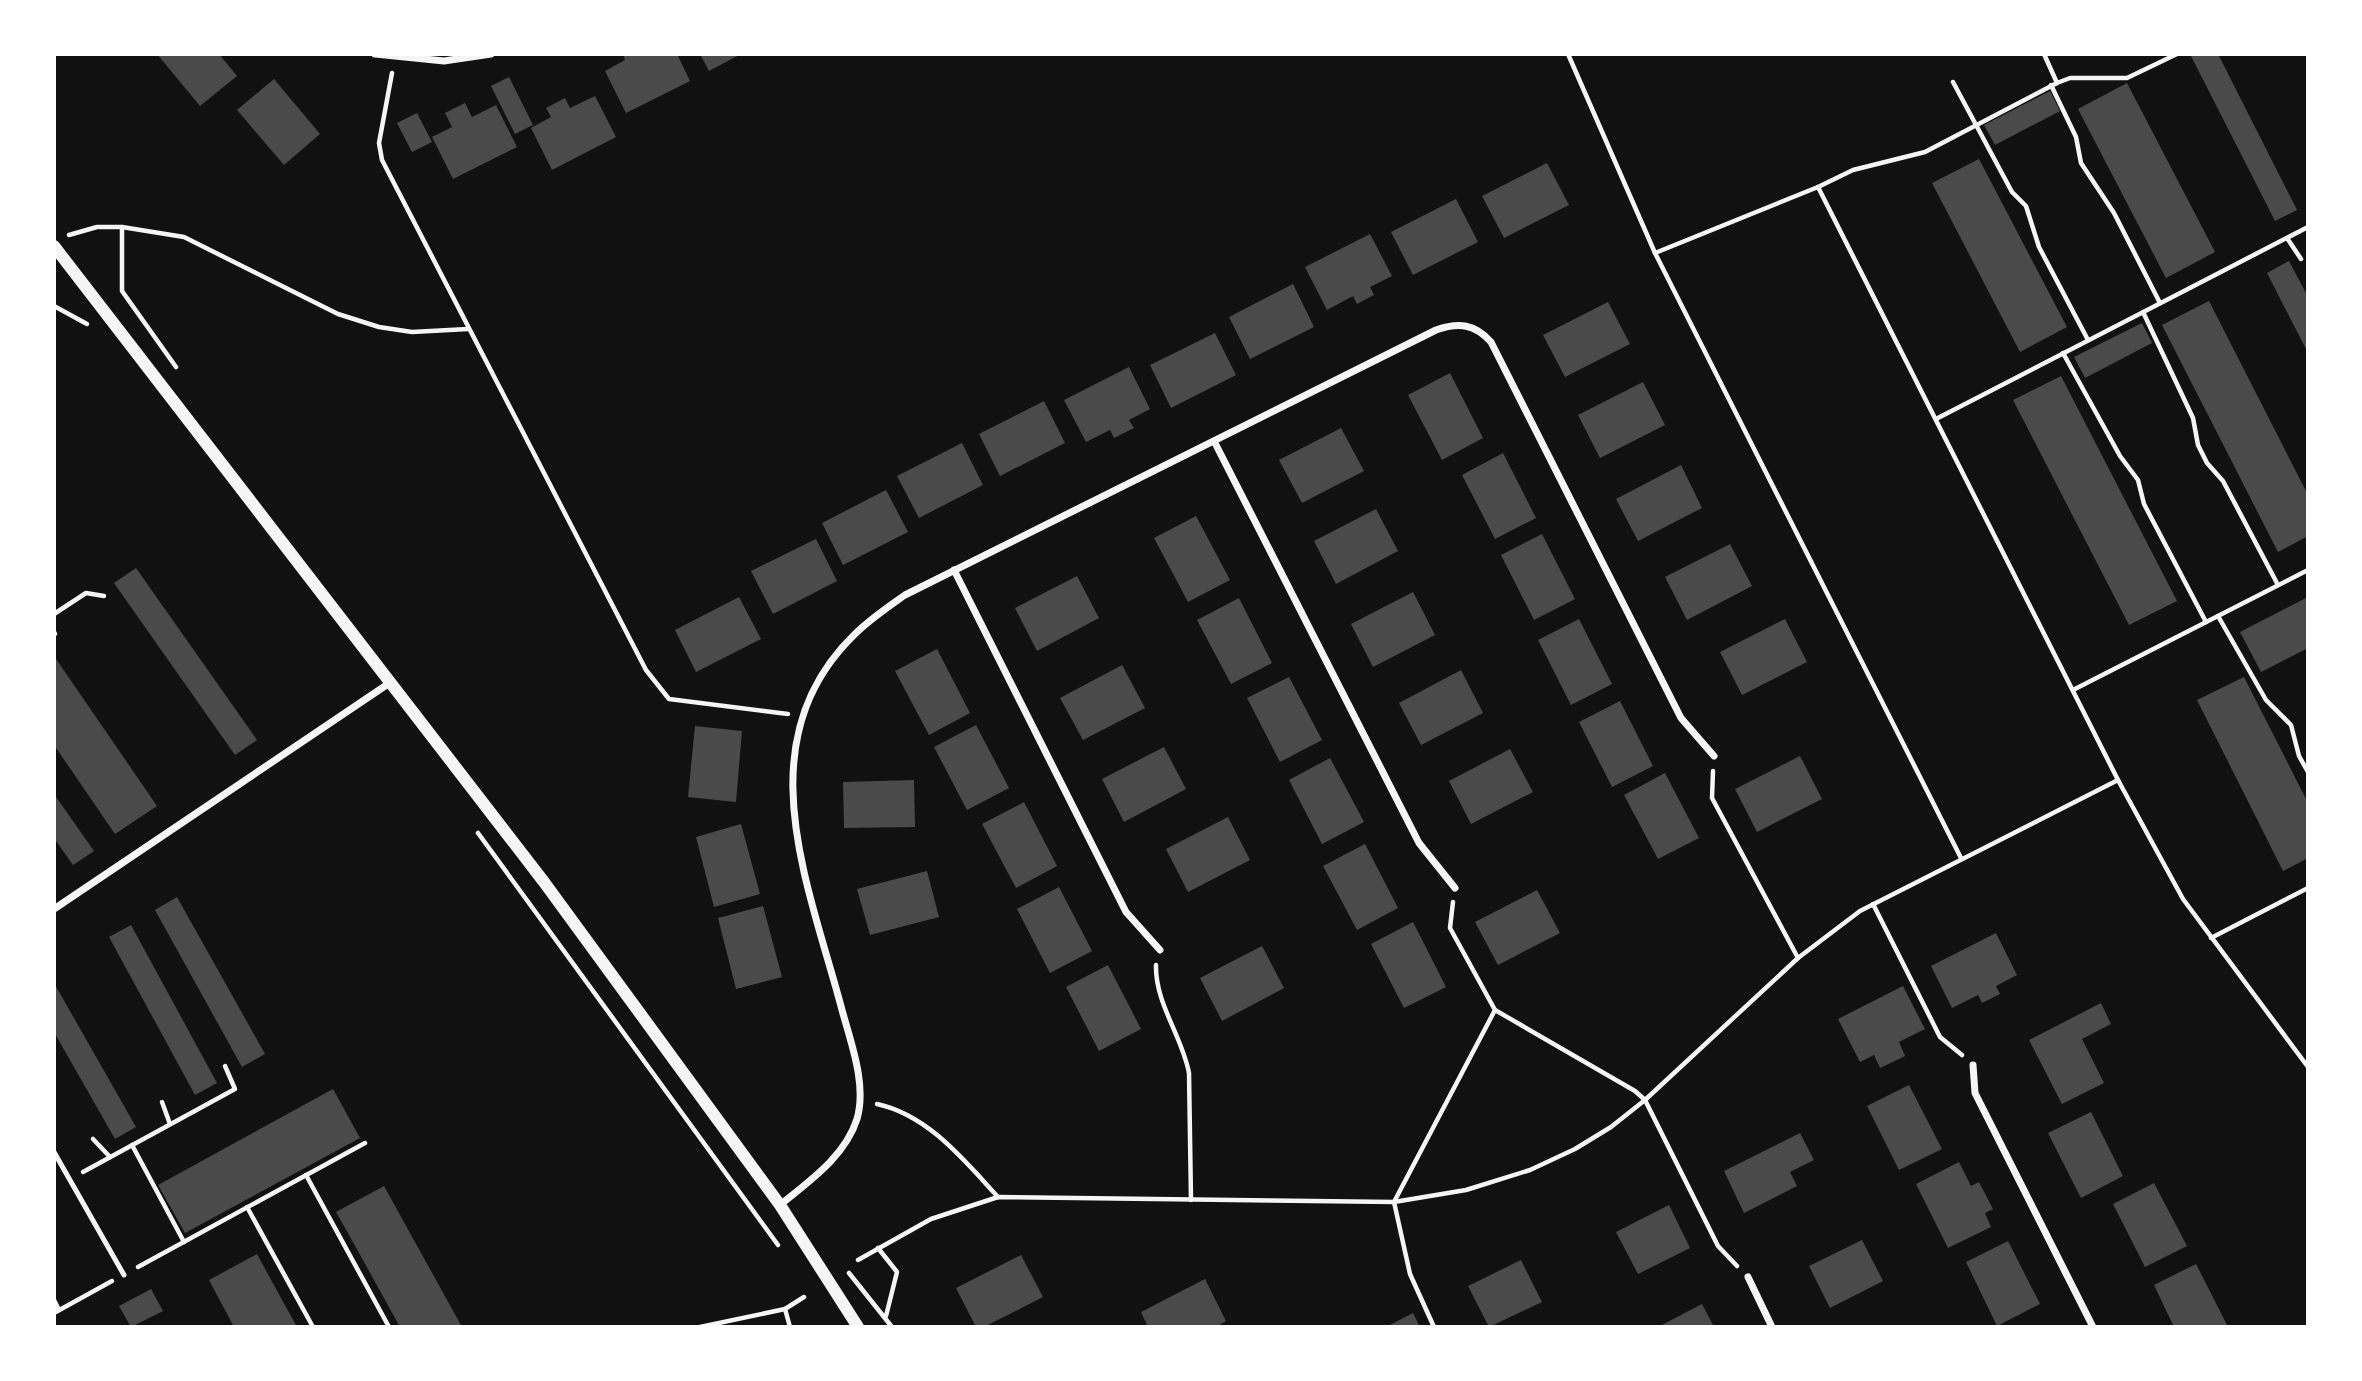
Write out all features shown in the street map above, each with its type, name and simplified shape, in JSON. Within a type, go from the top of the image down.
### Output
[{"type":"street","points":[[375,54],[444,61],[491,54]]},
{"type":"street","points":[[59,242],[544,881],[780,1205],[858,1327]]},
{"type":"street","points":[[780,1205],[833,1159],[857,1120],[859,1100],[852,1049],[798,844],[790,782],[796,738],[803,715],[817,685],[853,636],[905,595],[1436,330],[1450,325],[1474,327],[1491,342],[1681,718],[1714,756]]},
{"type":"street","points":[[1214,441],[1419,843],[1455,888]]},
{"type":"street","points":[[954,570],[1126,912],[1160,950]]},
{"type":"street","points":[[54,909],[391,682]]},
{"type":"street","points":[[1973,1065],[1975,1093],[2093,1327]]},
{"type":"street","points":[[1748,1277],[1772,1327]]},
{"type":"lane","points":[[54,1152],[124,1275]]},
{"type":"path","points":[[1568,54],[1655,253],[1961,858]]},
{"type":"path","points":[[2044,54],[2076,137],[2081,163],[2114,213],[2160,303]]},
{"type":"path","points":[[1655,253],[1818,187],[1853,170],[1925,152],[2054,84],[2070,78],[2127,78],[2177,54]]},
{"type":"path","points":[[395,58],[379,143],[382,160],[658,690],[669,699],[687,703],[803,715]]},
{"type":"path","points":[[1953,82],[2012,192],[2026,206],[2039,247],[2088,340]]},
{"type":"path","points":[[1818,187],[2118,780],[2183,899],[2308,1067]]},
{"type":"path","points":[[59,242],[73,232],[97,227],[122,227],[184,237],[338,314],[379,327],[412,332],[468,329]]},
{"type":"path","points":[[1936,419],[2308,227]]},
{"type":"path","points":[[2287,238],[2301,259]]},
{"type":"path","points":[[54,306],[91,327]]},
{"type":"path","points":[[2143,312],[2193,418],[2198,444],[2207,463],[2223,481],[2278,585]]},
{"type":"path","points":[[2063,353],[2120,456],[2138,480],[2144,504],[2206,622]]},
{"type":"path","points":[[2073,690],[2307,572]]},
{"type":"path","points":[[54,614],[86,593],[104,596]]},
{"type":"path","points":[[2218,615],[2266,700],[2291,725],[2299,756],[2308,772]]},
{"type":"path","points":[[1714,756],[1712,798],[1798,958]]},
{"type":"path","points":[[858,1260],[930,1219],[998,1197],[1394,1202],[1466,1190],[1530,1170],[1575,1149],[1645,1100],[1798,958],[1873,904],[2118,780]]},
{"type":"path","points":[[475,830],[779,1246]]},
{"type":"path","points":[[1455,888],[1450,928],[1495,1010],[1645,1100],[1718,1246],[1748,1277]]},
{"type":"path","points":[[2211,938],[2308,888]]},
{"type":"path","points":[[1873,904],[1940,1037],[1973,1065]]},
{"type":"path","points":[[1160,950],[1156,982],[1185,1054],[1189,1073],[1191,1200]]},
{"type":"path","points":[[1434,1327],[1410,1273],[1394,1202],[1495,1010]]},
{"type":"path","points":[[70,1178],[235,1089],[225,1066]]},
{"type":"path","points":[[859,1100],[896,1108],[917,1119],[968,1163],[998,1197]]},
{"type":"path","points":[[162,1102],[170,1124]]},
{"type":"path","points":[[93,1139],[110,1157]]},
{"type":"path","points":[[54,1300],[57,1311],[365,1143]]},
{"type":"path","points":[[132,1145],[184,1242]]},
{"type":"path","points":[[306,1175],[389,1327]]},
{"type":"path","points":[[247,1207],[313,1327]]},
{"type":"path","points":[[878,1248],[897,1272],[886,1317]]},
{"type":"path","points":[[700,1327],[785,1309],[804,1297]]},
{"type":"path","points":[[785,1309],[790,1327]]},
{"type":"building","points":[[157,54],[219,54],[237,76],[200,106]]},
{"type":"building","points":[[623,54],[677,54],[690,81],[626,113],[605,71],[625,60]]},
{"type":"building","points":[[700,54],[741,54],[709,71]]},
{"type":"building","points":[[2190,54],[2218,54],[2297,210],[2275,221]]},
{"type":"building","points":[[509,77],[533,125],[515,134],[491,86]]},
{"type":"building","points":[[274,79],[320,134],[284,165],[237,110]]},
{"type":"building","points":[[2127,83],[2215,252],[2166,278],[2078,109]]},
{"type":"building","points":[[2050,91],[2060,111],[1995,145],[1984,125]]},
{"type":"building","points":[[595,96],[616,137],[552,170],[531,128],[551,117],[546,108],[565,98],[570,108]]},
{"type":"building","points":[[465,103],[472,117],[496,105],[517,147],[453,179],[432,137],[452,127],[445,113]]},
{"type":"building","points":[[417,113],[432,142],[412,152],[397,123]]},
{"type":"building","points":[[1979,159],[2067,327],[2020,352],[1932,183]]},
{"type":"building","points":[[1547,163],[1569,205],[1504,238],[1482,196]]},
{"type":"building","points":[[1456,199],[1478,242],[1413,275],[1391,232]]},
{"type":"building","points":[[1370,234],[1392,276],[1370,287],[1374,295],[1357,304],[1353,296],[1327,310],[1305,267]]},
{"type":"building","points":[[2289,261],[2308,297],[2308,353],[2267,273]]},
{"type":"building","points":[[1293,284],[1314,327],[1250,359],[1229,317]]},
{"type":"building","points":[[2209,301],[2308,495],[2308,536],[2278,552],[2162,325]]},
{"type":"building","points":[[1608,302],[1630,344],[1565,377],[1543,335]]},
{"type":"building","points":[[2142,323],[2152,343],[2085,378],[2074,357]]},
{"type":"building","points":[[1215,333],[1236,375],[1171,408],[1150,365]]},
{"type":"building","points":[[1129,367],[1150,409],[1129,420],[1134,428],[1114,438],[1110,430],[1086,442],[1064,400]]},
{"type":"building","points":[[1450,373],[1483,438],[1442,460],[1408,395]]},
{"type":"building","points":[[2061,376],[2177,601],[2129,625],[2013,400]]},
{"type":"building","points":[[1643,382],[1665,425],[1600,458],[1578,415]]},
{"type":"building","points":[[1044,401],[1065,443],[1000,476],[979,434]]},
{"type":"building","points":[[1341,428],[1364,471],[1302,503],[1279,460]]},
{"type":"building","points":[[962,443],[983,485],[919,518],[897,476]]},
{"type":"building","points":[[1503,453],[1536,518],[1495,539],[1462,475]]},
{"type":"building","points":[[1681,465],[1702,508],[1638,541],[1616,499]]},
{"type":"building","points":[[886,490],[908,532],[843,565],[822,523]]},
{"type":"building","points":[[1376,509],[1398,551],[1336,584],[1314,541]]},
{"type":"building","points":[[1196,516],[1230,580],[1188,602],[1154,538]]},
{"type":"building","points":[[1542,534],[1575,599],[1534,620],[1501,555]]},
{"type":"building","points":[[816,539],[837,581],[773,614],[751,571]]},
{"type":"building","points":[[1730,544],[1752,586],[1687,620],[1665,577]]},
{"type":"building","points":[[136,568],[257,740],[235,755],[114,583]]},
{"type":"building","points":[[1077,576],[1099,618],[1037,651],[1015,608]]},
{"type":"building","points":[[1413,592],[1435,635],[1373,667],[1351,624]]},
{"type":"building","points":[[739,597],[761,639],[696,672],[675,630]]},
{"type":"building","points":[[2308,597],[2308,648],[2261,672],[2240,632]]},
{"type":"building","points":[[1239,598],[1272,663],[1231,684],[1197,620]]},
{"type":"building","points":[[1579,619],[1612,684],[1571,705],[1538,640]]},
{"type":"building","points":[[1785,619],[1807,662],[1742,695],[1720,652]]},
{"type":"building","points":[[937,649],[970,713],[929,735],[895,671]]},
{"type":"building","points":[[54,656],[157,806],[115,834],[54,745]]},
{"type":"building","points":[[1122,665],[1145,708],[1083,740],[1060,698]]},
{"type":"building","points":[[1461,670],[1483,713],[1421,745],[1399,703]]},
{"type":"building","points":[[1289,677],[1322,740],[1280,762],[1247,698]]},
{"type":"building","points":[[2244,677],[2308,803],[2308,858],[2283,871],[2197,700]]},
{"type":"building","points":[[1620,701],[1653,766],[1612,787],[1579,722]]},
{"type":"building","points":[[976,725],[1009,788],[967,810],[934,747]]},
{"type":"building","points":[[695,726],[742,731],[736,802],[688,797]]},
{"type":"building","points":[[1164,747],[1186,789],[1124,822],[1102,779]]},
{"type":"building","points":[[1510,749],[1533,792],[1471,824],[1449,781]]},
{"type":"building","points":[[1800,756],[1822,799],[1757,832],[1735,789]]},
{"type":"building","points":[[1330,758],[1364,822],[1322,844],[1289,780]]},
{"type":"building","points":[[1665,773],[1699,838],[1658,859],[1624,795]]},
{"type":"building","points":[[914,780],[915,827],[844,828],[843,782]]},
{"type":"building","points":[[54,794],[94,851],[73,865],[54,838]]},
{"type":"building","points":[[1024,802],[1057,866],[1016,888],[982,824]]},
{"type":"building","points":[[1228,817],[1250,860],[1188,892],[1166,849]]},
{"type":"building","points":[[741,824],[760,894],[714,907],[696,837]]},
{"type":"building","points":[[1365,844],[1398,908],[1357,930],[1323,866]]},
{"type":"building","points":[[927,871],[939,917],[870,935],[857,889]]},
{"type":"building","points":[[1059,887],[1092,951],[1050,973],[1017,909]]},
{"type":"building","points":[[1537,890],[1560,933],[1498,965],[1475,922]]},
{"type":"building","points":[[177,897],[265,1054],[242,1067],[155,910]]},
{"type":"building","points":[[763,906],[782,977],[736,989],[718,918]]},
{"type":"building","points":[[1413,922],[1446,987],[1404,1008],[1371,944]]},
{"type":"building","points":[[131,925],[217,1083],[195,1095],[109,937]]},
{"type":"building","points":[[1996,933],[2017,975],[1996,986],[2000,994],[1982,1003],[1978,995],[1952,1008],[1931,966]]},
{"type":"building","points":[[1262,946],[1284,988],[1222,1021],[1200,978]]},
{"type":"building","points":[[1108,965],[1141,1029],[1099,1051],[1066,987]]},
{"type":"building","points":[[54,983],[136,1127],[115,1139],[54,1032]]},
{"type":"building","points":[[1903,986],[1925,1029],[1899,1042],[1905,1056],[1880,1068],[1874,1055],[1860,1062],[1838,1019]]},
{"type":"building","points":[[2101,1003],[2111,1024],[2082,1039],[2104,1083],[2062,1104],[2029,1040]]},
{"type":"building","points":[[1909,1085],[1942,1149],[1899,1170],[1867,1106]]},
{"type":"building","points":[[333,1089],[360,1138],[185,1233],[158,1185]]},
{"type":"building","points":[[2091,1112],[2123,1176],[2081,1198],[2048,1133]]},
{"type":"building","points":[[1800,1133],[1814,1160],[1790,1172],[1797,1186],[1744,1213],[1724,1171]]},
{"type":"building","points":[[1959,1162],[1971,1186],[1979,1182],[1993,1209],[1985,1213],[1991,1227],[1948,1248],[1916,1184]]},
{"type":"building","points":[[2154,1183],[2187,1246],[2145,1267],[2113,1204]]},
{"type":"building","points":[[384,1186],[462,1327],[400,1327],[336,1212]]},
{"type":"building","points":[[1669,1205],[1690,1248],[1638,1274],[1616,1232]]},
{"type":"building","points":[[1862,1240],[1883,1281],[1830,1308],[1809,1266]]},
{"type":"building","points":[[2008,1241],[2040,1304],[1997,1326],[1966,1262]]},
{"type":"building","points":[[257,1254],[297,1327],[234,1327],[209,1280]]},
{"type":"building","points":[[1021,1255],[1043,1297],[984,1327],[976,1327],[956,1288]]},
{"type":"building","points":[[1521,1260],[1542,1302],[1489,1327],[1468,1286]]},
{"type":"building","points":[[2196,1264],[2228,1327],[2174,1327],[2154,1285]]},
{"type":"building","points":[[1205,1279],[1226,1321],[1216,1327],[1148,1327],[1141,1312]]},
{"type":"building","points":[[151,1289],[163,1311],[131,1327],[119,1306]]},
{"type":"building","points":[[1702,1304],[1714,1327],[1658,1327]]},
{"type":"building","points":[[1413,1313],[1420,1327],[1386,1327]]}]
